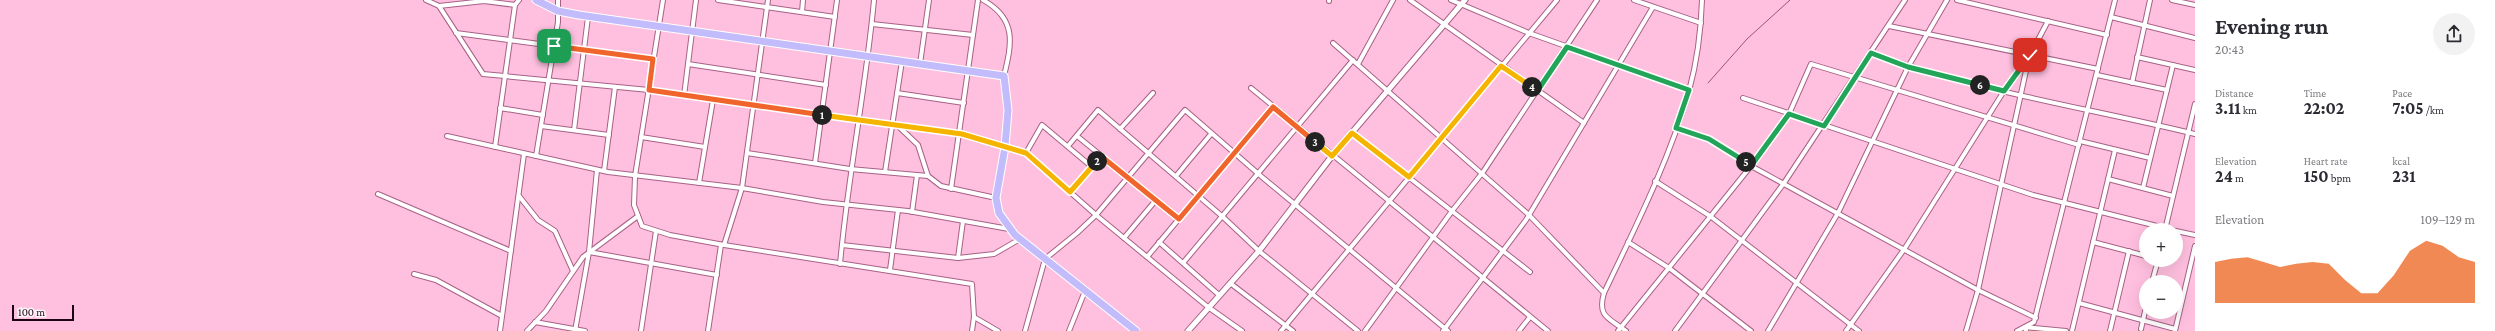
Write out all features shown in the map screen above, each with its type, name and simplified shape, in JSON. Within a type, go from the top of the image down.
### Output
[{"type":"highway","points":[[536,0],[558,11],[588,17],[832,50],[1004,76],[1008,110],[1005,147],[996,198],[999,213],[1009,229],[1020,239],[1136,331]]},
{"type":"street","points":[[426,0],[439,6],[484,1],[515,5]]},
{"type":"street","points":[[495,147],[515,5],[519,0]]},
{"type":"street","points":[[536,156],[554,46],[558,0]]},
{"type":"street","points":[[663,0],[635,176],[634,205],[642,226],[656,231],[723,245],[972,284],[974,317],[972,331]]},
{"type":"street","points":[[684,96],[696,0]]},
{"type":"street","points":[[718,0],[835,17]]},
{"type":"street","points":[[708,331],[723,245],[742,188],[755,106],[768,0]]},
{"type":"street","points":[[802,12],[803,0]]},
{"type":"street","points":[[814,163],[832,50],[837,0]]},
{"type":"street","points":[[840,264],[845,205],[869,56],[874,0]]},
{"type":"street","points":[[920,64],[929,0]]},
{"type":"street","points":[[951,188],[960,134],[978,0]]},
{"type":"street","points":[[983,0],[1003,15],[1008,26],[1009,55],[1004,76]]},
{"type":"street","points":[[1358,64],[1393,0]]},
{"type":"street","points":[[1410,0],[1444,26],[1584,123]]},
{"type":"street","points":[[1451,0],[1529,33],[1620,64],[1689,90]]},
{"type":"street","points":[[1188,331],[1259,251],[1332,156],[1465,0]]},
{"type":"street","points":[[1281,331],[1557,0]]},
{"type":"street","points":[[1366,331],[1452,211],[1483,172],[1597,0]]},
{"type":"street","points":[[1634,0],[1701,23]]},
{"type":"street","points":[[1626,331],[1604,315],[1600,306],[1604,293],[1628,242],[1676,128],[1689,90],[1701,23],[1702,0]]},
{"type":"street","points":[[1675,331],[1743,241],[1824,126],[1905,0]]},
{"type":"street","points":[[1768,331],[1795,282],[1838,212],[1908,67],[1947,0]]},
{"type":"street","points":[[1957,0],[2107,35]]},
{"type":"street","points":[[2025,329],[2034,322],[2036,318],[2116,0]]},
{"type":"street","points":[[2132,83],[2150,0]]},
{"type":"street","points":[[2172,0],[2188,2],[2195,6]]},
{"type":"street","points":[[439,6],[483,74],[649,90],[960,134],[1026,153],[1096,215],[1208,307],[1242,331]]},
{"type":"street","points":[[1025,331],[1045,258],[1077,233],[1096,215],[1150,154],[1185,110],[1234,154],[1397,288],[1445,330],[1529,215],[1653,7]]},
{"type":"street","points":[[574,130],[588,17]]},
{"type":"street","points":[[2111,17],[2195,38]]},
{"type":"street","points":[[1846,331],[1905,248],[2004,91],[2030,55],[2048,21]]},
{"type":"street","points":[[872,24],[973,35]]},
{"type":"street","points":[[1889,26],[2098,69]]},
{"type":"street","points":[[456,33],[653,59]]},
{"type":"street","points":[[1333,43],[1483,172],[1529,215],[1604,293]]},
{"type":"street","points":[[1871,53],[1908,67],[2022,96],[2088,108],[2195,134]]},
{"type":"street","points":[[1966,331],[1978,290],[2030,55]]},
{"type":"street","points":[[2137,57],[2195,70]]},
{"type":"street","points":[[1183,263],[1354,60]]},
{"type":"street","points":[[885,172],[894,125],[902,61]]},
{"type":"street","points":[[688,64],[826,85]]},
{"type":"street","points":[[1618,331],[1751,166],[1789,114],[1811,64],[1897,92],[2015,126],[2080,143],[2150,158]]},
{"type":"street","points":[[2143,188],[2173,65]]},
{"type":"street","points":[[2097,75],[2167,90]]},
{"type":"street","points":[[604,171],[615,87]]},
{"type":"street","points":[[1251,88],[1433,239],[1484,278],[1548,331]]},
{"type":"street","points":[[1120,129],[1153,92]]},
{"type":"street","points":[[897,93],[964,103]]},
{"type":"street","points":[[1743,98],[1824,126],[2001,183],[2033,195],[2142,223]]},
{"type":"street","points":[[699,183],[712,100]]},
{"type":"street","points":[[2166,223],[2195,104]]},
{"type":"street","points":[[1147,257],[1273,107]]},
{"type":"street","points":[[500,108],[542,115]]},
{"type":"street","points":[[1068,146],[1098,110],[1222,216],[1259,251],[1358,331]]},
{"type":"street","points":[[894,125],[918,145],[928,176]]},
{"type":"street","points":[[1026,153],[1042,125],[1092,166]]},
{"type":"street","points":[[541,126],[609,135]]},
{"type":"street","points":[[1676,128],[1709,139],[1751,166],[1905,248],[1978,290],[2036,318]]},
{"type":"street","points":[[1352,133],[1530,272]]},
{"type":"street","points":[[1176,176],[1211,134]]},
{"type":"street","points":[[447,136],[597,170],[635,176],[742,188],[845,205],[912,212],[1009,229]]},
{"type":"street","points":[[1077,136],[1179,219]]},
{"type":"street","points":[[641,137],[705,147]]},
{"type":"street","points":[[2072,331],[2115,150]]},
{"type":"street","points":[[747,153],[850,169],[928,176],[941,186],[996,198]]},
{"type":"street","points":[[500,331],[524,154]]},
{"type":"street","points":[[1070,192],[1101,156]]},
{"type":"street","points":[[575,330],[589,252],[597,170]]},
{"type":"street","points":[[912,212],[917,175]]},
{"type":"street","points":[[2108,179],[2173,196]]},
{"type":"street","points":[[1654,181],[1710,216],[1858,331]]},
{"type":"street","points":[[378,194],[511,251]]},
{"type":"street","points":[[518,196],[538,220],[555,231],[573,271]]},
{"type":"street","points":[[1124,238],[1156,200]]},
{"type":"street","points":[[890,270],[898,210]]},
{"type":"street","points":[[527,331],[546,311],[582,257],[638,216]]},
{"type":"street","points":[[958,258],[963,221]]},
{"type":"street","points":[[641,331],[656,231]]},
{"type":"street","points":[[2183,232],[2195,236]]},
{"type":"street","points":[[842,245],[893,249],[958,258],[994,254],[1020,239]]},
{"type":"street","points":[[1159,242],[1219,295]]},
{"type":"street","points":[[1628,242],[1669,268],[1751,331]]},
{"type":"street","points":[[2093,242],[2139,254]]},
{"type":"street","points":[[2079,303],[2175,330],[2195,246]]},
{"type":"street","points":[[2110,331],[2129,251]]},
{"type":"street","points":[[589,252],[717,275]]},
{"type":"street","points":[[414,274],[436,280],[502,316]]},
{"type":"street","points":[[1230,283],[1292,331]]},
{"type":"street","points":[[1069,331],[1071,321],[1085,291]]},
{"type":"street","points":[[974,317],[998,331]]},
{"type":"street","points":[[1519,331],[1530,317]]},
{"type":"street","points":[[2141,329],[2143,320]]},
{"type":"street","points":[[535,322],[585,331]]},
{"type":"street","points":[[2017,331],[2025,329],[2066,331]]},
{"type":"waterway","points":[[1708,83],[1747,39],[1790,0]]},
{"type":"route","points":[[554,46],[653,59],[649,90],[962,134],[1026,153],[1070,192],[1101,156],[1179,219],[1273,107],[1332,156],[1352,133],[1409,177],[1501,66],[1538,90],[1567,47],[1620,64],[1689,90],[1676,128],[1709,139],[1751,166],[1755,158],[1789,114],[1824,126],[1871,53],[1908,67],[2004,91],[2030,55]]}]
